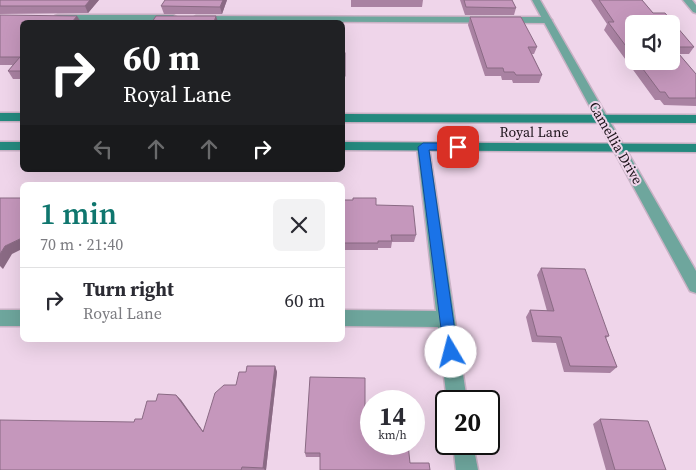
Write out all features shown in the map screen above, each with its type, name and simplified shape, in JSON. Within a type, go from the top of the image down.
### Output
[{"type":"main road","points":[[0,117],[20,117]]},
{"type":"main road","name":"Royal Lane","points":[[345,118],[696,119]]},
{"type":"main road","points":[[0,146],[20,146]]},
{"type":"main road","name":"Royal Lane","points":[[345,146],[696,148]]},
{"type":"street","name":"Camellia Drive","points":[[536,0],[696,286]]},
{"type":"street","points":[[687,0],[696,10]]},
{"type":"street","points":[[50,18],[547,20]]},
{"type":"street","points":[[423,147],[456,390]]},
{"type":"street","points":[[0,318],[20,318]]},
{"type":"street","points":[[345,318],[446,319]]},
{"type":"street","points":[[465,455],[467,470]]},
{"type":"building","points":[[0,0],[90,0],[85,6],[0,6]]},
{"type":"building","points":[[165,0],[223,0],[220,7],[161,6]]},
{"type":"building","points":[[464,0],[512,0],[516,8],[466,7]]},
{"type":"building","points":[[599,0],[642,0],[653,13],[665,13],[667,15],[625,15],[625,45],[608,22],[614,22]]},
{"type":"building","points":[[0,15],[77,16],[74,20],[20,20],[20,57],[0,57]]},
{"type":"building","points":[[156,16],[216,16],[215,20],[153,20]]},
{"type":"building","points":[[470,17],[521,17],[537,47],[528,47],[542,75],[516,75],[514,72],[504,72],[503,68],[487,68]]},
{"type":"building","points":[[680,31],[694,47],[680,47]]},
{"type":"building","points":[[680,55],[696,74],[696,98],[669,98],[665,92],[660,92],[644,70],[680,70]]},
{"type":"building","points":[[20,57],[20,71],[8,71]]},
{"type":"building","points":[[0,198],[20,198],[20,239],[5,246],[0,254]]},
{"type":"building","points":[[353,198],[376,198],[376,205],[413,206],[416,235],[391,235],[392,241],[378,241],[378,243],[345,243],[345,200],[353,200]]},
{"type":"building","points":[[541,268],[585,269],[609,336],[605,336],[617,367],[570,366],[561,337],[537,336],[530,310],[554,311]]},
{"type":"building","points":[[247,366],[275,366],[263,468],[242,467],[241,470],[0,470],[0,420],[134,422],[135,419],[142,419],[147,401],[156,401],[158,394],[176,395],[203,432],[215,393],[224,385],[236,385],[239,372],[246,372]]},
{"type":"building","points":[[310,377],[365,378],[365,390],[360,390],[360,455],[409,455],[410,463],[429,463],[430,470],[320,470],[320,453],[305,453]]},
{"type":"building","points":[[600,419],[648,421],[666,470],[615,470]]},
{"type":"route","points":[[451,352],[423,147],[458,147]]}]
